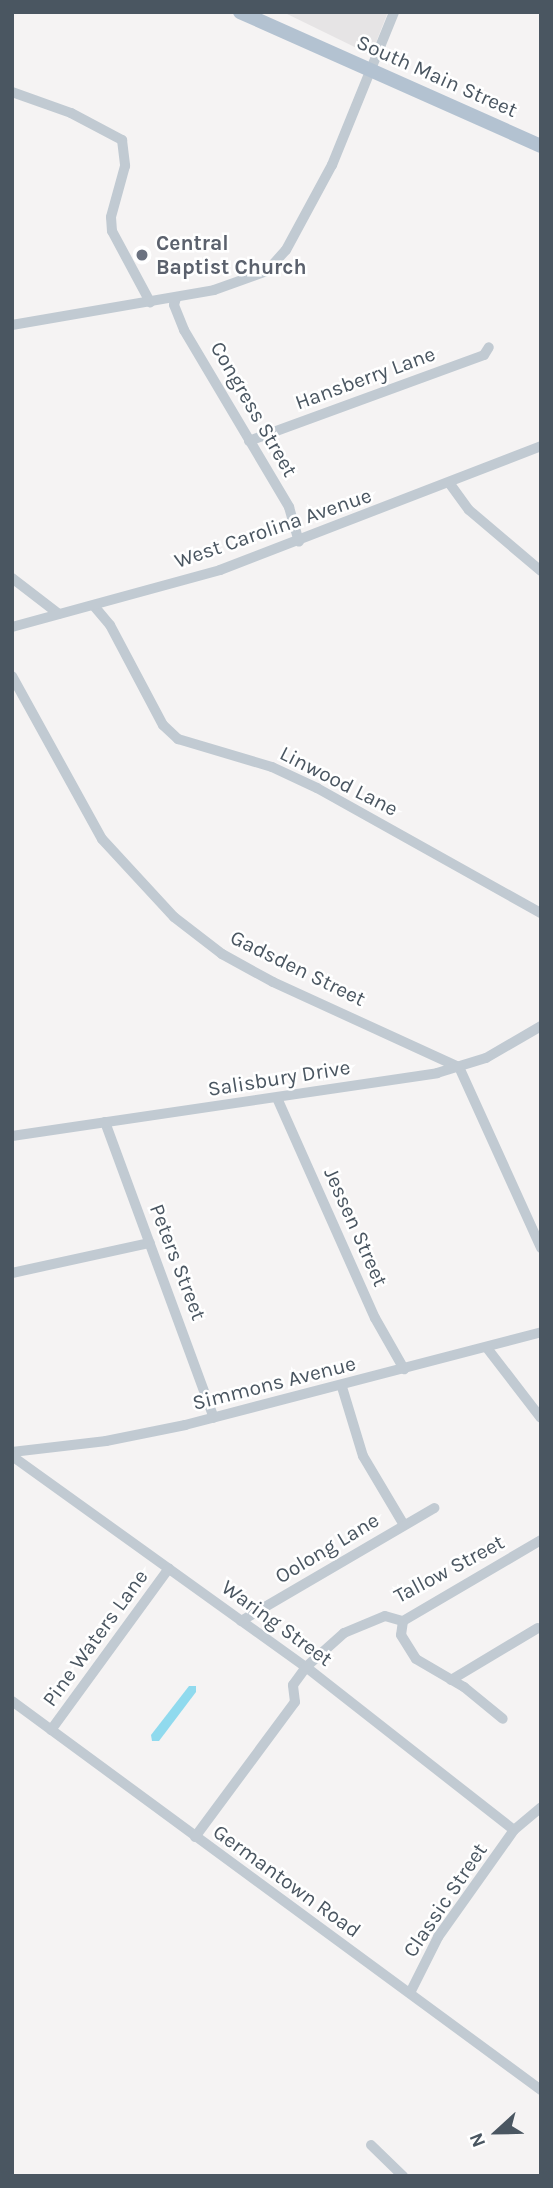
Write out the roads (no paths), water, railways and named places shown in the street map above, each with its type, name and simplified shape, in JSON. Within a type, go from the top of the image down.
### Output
[{"type":"main road","name":"South Main Street","points":[[240,12],[541,146]]},
{"type":"street","points":[[12,325],[176,298],[259,275],[281,257],[332,165],[394,12]]},
{"type":"street","points":[[12,92],[71,113],[122,141],[125,166],[111,217],[112,231],[150,302]]},
{"type":"street","name":"Congress Street","points":[[176,298],[174,305],[180,323],[293,516],[299,542]]},
{"type":"street","name":"Hansberry Lane","points":[[249,440],[484,355],[489,347]]},
{"type":"street","name":"West Carolina Avenue","points":[[12,627],[94,606],[299,542],[541,446]]},
{"type":"street","points":[[450,484],[469,510],[541,571]]},
{"type":"street","points":[[12,578],[59,614]]},
{"type":"street","name":"Linwood Lane","points":[[94,606],[110,625],[163,725],[178,739],[272,767],[317,788],[541,913]]},
{"type":"street","name":"Gadsden Street","points":[[12,676],[102,839],[174,917],[222,954],[273,982],[458,1067]]},
{"type":"street","name":"Salisbury Drive","points":[[12,1136],[277,1098],[458,1067],[486,1058],[541,1026]]},
{"type":"street","points":[[458,1067],[541,1248]]},
{"type":"street","name":"Jessen Street","points":[[277,1098],[375,1318],[404,1369]]},
{"type":"street","name":"Peters Street","points":[[105,1122],[214,1418]]},
{"type":"street","points":[[12,1273],[150,1243]]},
{"type":"street","name":"Simmons Avenue","points":[[12,1454],[106,1441],[214,1418],[342,1387],[541,1332]]},
{"type":"street","points":[[487,1348],[541,1418]]},
{"type":"street","points":[[342,1387],[363,1456],[404,1525]]},
{"type":"street","name":"Waring Street","points":[[12,1454],[306,1667],[514,1830]]},
{"type":"street","name":"Oolong Lane","points":[[241,1621],[434,1508]]},
{"type":"street","name":"Tallow Street","points":[[306,1667],[365,1621],[385,1616],[403,1621],[541,1540]]},
{"type":"street","name":"Pine Waters Lane","points":[[51,1730],[169,1568]]},
{"type":"street","points":[[403,1621],[401,1635],[416,1659],[464,1687],[503,1718]]},
{"type":"street","points":[[451,1680],[538,1628]]},
{"type":"street","points":[[194,1837],[295,1702],[293,1685],[306,1667]]},
{"type":"street","name":"Germantown Road","points":[[12,1701],[541,2090]]},
{"type":"street","name":"Classic Street","points":[[410,1993],[438,1937],[514,1830],[541,1807]]},
{"type":"street","points":[[371,2145],[403,2176]]},
{"type":"water","points":[[189,1686],[196,1686],[196,1692],[159,1741],[152,1741],[151,1735]]},
{"type":"place","name":"Central Baptist Church","points":[[142,255]]}]
